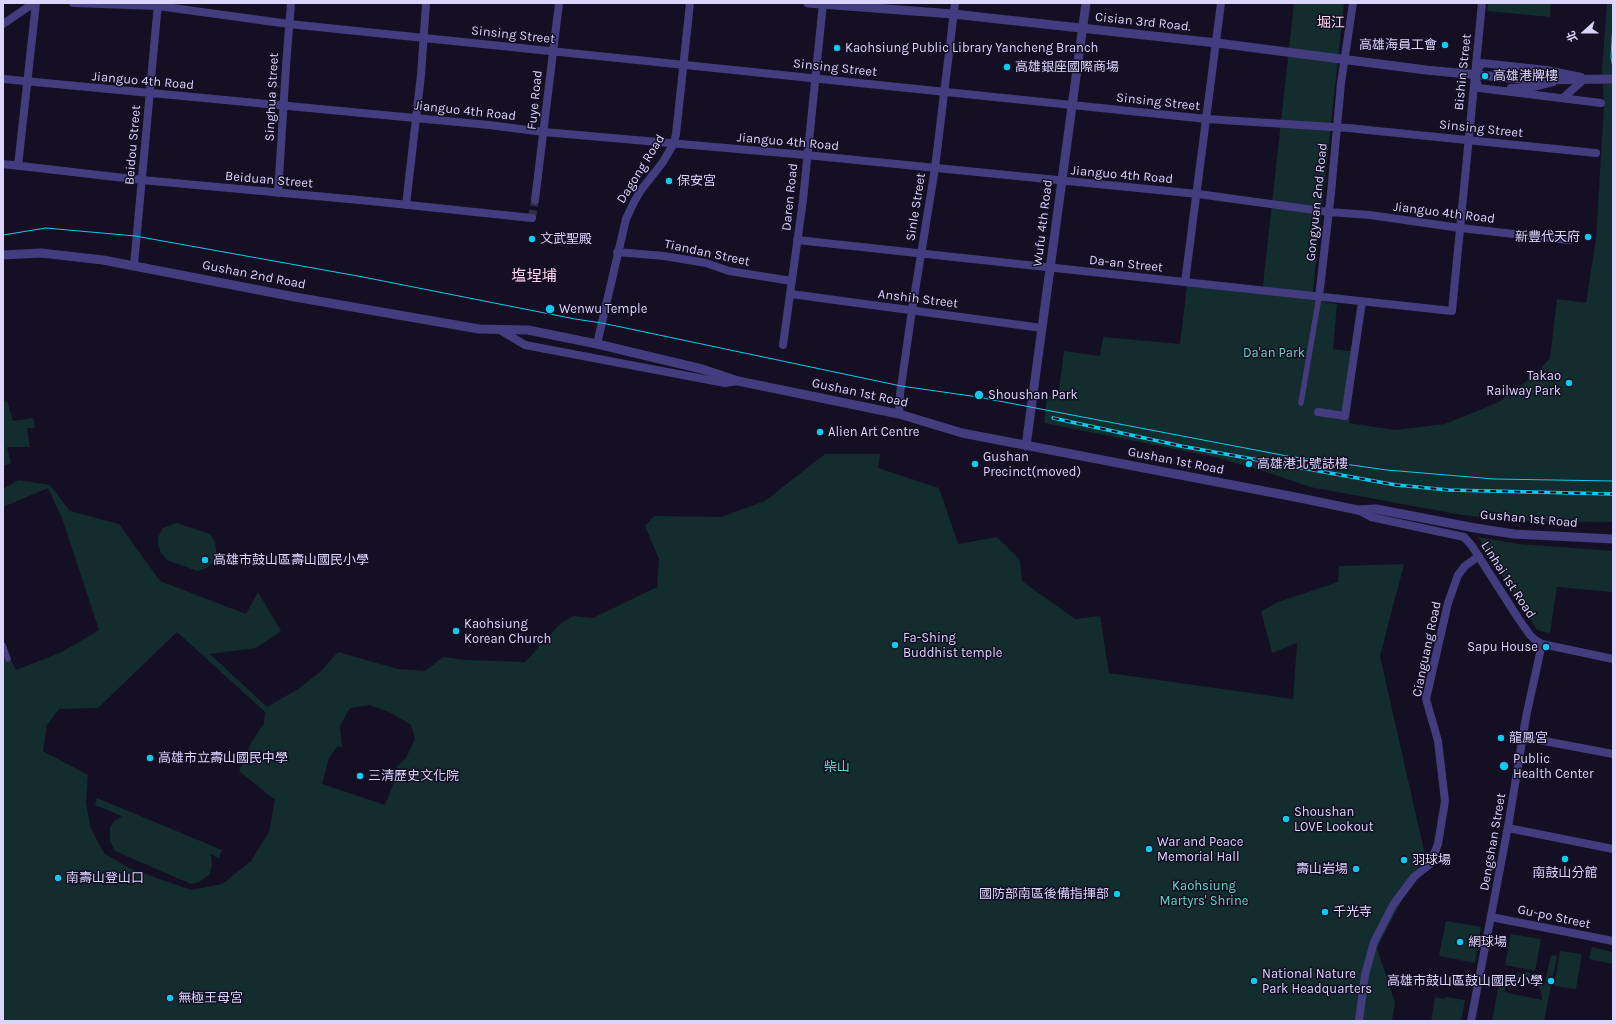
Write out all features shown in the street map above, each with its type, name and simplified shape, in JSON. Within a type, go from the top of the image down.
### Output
[{"type":"street","points":[[3,24],[35,3]]},
{"type":"street","points":[[18,166],[28,82],[35,3]]},
{"type":"street","name":"Sinsing Street","points":[[74,3],[158,5],[289,24],[944,92],[1207,119],[1337,127],[1596,153]]},
{"type":"street","name":"Singhua Street","points":[[278,193],[291,3]]},
{"type":"street","points":[[406,205],[416,118],[426,3]]},
{"type":"street","name":"Fuye Road","points":[[535,200],[559,3]]},
{"type":"street","name":"Dagong Road","points":[[597,344],[617,252],[626,219],[634,202],[663,162],[674,143],[690,3]]},
{"type":"street","name":"Cisian 3rd Road.","points":[[808,3],[954,14],[1217,43],[1344,60],[1532,80],[1613,79]]},
{"type":"street","name":"Sinle Street","points":[[899,414],[900,394],[920,253],[935,168],[955,3]]},
{"type":"street","name":"Wufu 4th Road","points":[[1026,446],[1086,3]]},
{"type":"street","points":[[1185,282],[1198,194],[1221,3]]},
{"type":"street","name":"Gongyuan 2nd Road","points":[[1301,403],[1319,297],[1344,60],[1353,3]]},
{"type":"street","name":"Bishin Street","points":[[1452,311],[1482,3]]},
{"type":"street","name":"Daren Road","points":[[784,345],[803,200],[806,155],[823,4]]},
{"type":"street","name":"Beidou Street","points":[[134,265],[135,236],[138,225],[158,5]]},
{"type":"street","points":[[1591,80],[1547,70],[1482,63],[1474,74],[1479,88],[1601,103]]},
{"type":"street","name":"Jianguo 4th Road","points":[[3,79],[488,125],[544,132],[806,155],[1061,182],[1198,194],[1329,212],[1569,240]]},
{"type":"street","name":"Cisian 3rd Road.","points":[[1488,89],[1533,87],[1562,80]]},
{"type":"street","points":[[1564,98],[1591,80]]},
{"type":"street","name":"Beiduan Street","points":[[3,164],[142,180],[532,218]]},
{"type":"street","name":"Da-an Street","points":[[797,240],[1452,311]]},
{"type":"street","name":"Tiandan Street","points":[[617,252],[664,256],[706,262],[729,271],[792,281]]},
{"type":"street","name":"Gushan 2nd Road","points":[[3,255],[41,253],[134,265],[367,310],[479,329],[500,330]]},
{"type":"street","name":"Anshih Street","points":[[790,294],[1042,328]]},
{"type":"street","points":[[1318,412],[1345,416],[1362,302]]},
{"type":"street","name":"Gushan 1st Road","points":[[500,330],[528,330],[597,344],[711,371],[738,381],[899,414],[962,433],[1358,510],[1376,509],[1514,534],[1613,539]]},
{"type":"street","name":"Gushan 1st Road","points":[[500,330],[525,345],[725,383],[738,381]]},
{"type":"street","name":"Linhai 1st Road","points":[[1358,510],[1371,517],[1464,537],[1479,556],[1530,635],[1542,644],[1613,659]]},
{"type":"street","name":"Cianguang Road","points":[[1359,1021],[1361,1017],[1364,975],[1374,942],[1393,905],[1414,877],[1430,864],[1438,844],[1445,801],[1438,742],[1426,699],[1448,603],[1458,575],[1465,566],[1479,556]]},
{"type":"street","name":"Dengshan Street","points":[[1472,1021],[1508,828],[1523,737],[1542,644]]},
{"type":"street","points":[[3,645],[8,659]]},
{"type":"street","points":[[1523,737],[1613,754]]},
{"type":"street","points":[[1508,828],[1613,849]]},
{"type":"street","name":"Gu-po Street","points":[[1491,917],[1613,941]]},
{"type":"green space","name":"Da'an Park","points":[[1294,3],[1344,3],[1312,300],[1337,304],[1333,349],[1356,352],[1349,423],[1395,430],[1445,424],[1499,402],[1537,373],[1550,358],[1557,299],[1586,303],[1596,239],[1604,105],[1602,70],[1607,3],[1613,3],[1613,522],[1521,521],[1462,515],[1310,487],[1270,473],[1215,457],[1044,423],[1047,396],[1058,398],[1064,351],[1100,356],[1103,337],[1180,344],[1187,286],[1262,294]]},
{"type":"green space","points":[[1488,3],[1551,3],[1550,17],[1487,11]]},
{"type":"green space","points":[[7,400],[13,421],[33,418],[35,428],[27,428],[30,447],[7,447],[11,463],[3,466],[3,402]]},
{"type":"green space","name":"柴山","points":[[825,454],[880,454],[878,468],[939,488],[958,544],[997,537],[1020,560],[1022,581],[1075,619],[1100,616],[1109,673],[1293,699],[1297,643],[1272,653],[1261,611],[1278,602],[1338,582],[1339,566],[1404,564],[1380,656],[1425,855],[1377,948],[1395,1003],[1392,1021],[3,1021],[3,652],[10,658],[16,670],[62,652],[99,630],[62,518],[48,488],[3,507],[3,489],[18,480],[50,485],[70,511],[119,524],[160,581],[246,614],[258,592],[281,631],[256,648],[210,654],[267,707],[298,689],[320,672],[338,652],[398,669],[425,671],[443,657],[466,660],[525,662],[561,623],[574,616],[593,618],[657,587],[659,559],[645,526],[654,516],[721,517],[765,501]],"holes":[[[177,632],[265,712],[264,723],[252,741],[239,771],[275,800],[269,832],[251,861],[222,884],[191,890],[129,868],[104,853],[91,829],[86,803],[88,775],[43,751],[47,725],[59,709],[98,708]],[[370,705],[391,713],[411,725],[415,739],[406,758],[396,767],[399,769],[385,805],[322,784],[329,758],[338,746],[342,747],[340,726],[350,708]]]},
{"type":"green space","points":[[177,523],[210,534],[215,542],[217,557],[213,563],[205,569],[197,571],[167,560],[161,553],[158,545],[158,537],[163,528]]},
{"type":"green space","points":[[1478,537],[1519,544],[1613,551],[1612,592],[1557,587],[1550,633],[1537,630]]},
{"type":"green space","points":[[97,798],[222,850],[219,858],[211,854],[212,865],[209,875],[199,882],[191,884],[115,851],[110,841],[110,827],[114,821],[122,816],[95,805]]},
{"type":"green space","name":"網球場","points":[[1446,921],[1481,927],[1475,963],[1439,956]]},
{"type":"green space","points":[[1511,934],[1541,939],[1535,971],[1505,965]]},
{"type":"green space","points":[[1592,947],[1613,952],[1613,964],[1589,959]]},
{"type":"green space","points":[[1560,951],[1582,954],[1576,989],[1554,986]]},
{"type":"green space","points":[[1551,955],[1557,956],[1544,1021],[1492,1021],[1498,987],[1510,975],[1527,972],[1534,974],[1541,979],[1544,986]],"holes":[[[1527,979],[1538,986],[1541,991],[1542,1000],[1504,992],[1508,985],[1513,981]]]},
{"type":"green space","points":[[1435,997],[1465,1000],[1461,1021],[1431,1021]]},
{"type":"tunnel","points":[[532,218],[535,200]]},
{"type":"tram line","points":[[1613,24],[1611,57],[1613,68]]},
{"type":"tram line","points":[[3,235],[46,228],[135,236],[363,277],[602,323],[901,386],[978,397],[1287,456],[1387,470],[1494,479],[1613,481]]},
{"type":"railway","points":[[1053,418],[1181,446],[1396,485],[1449,490],[1613,494]]},
{"type":"place","name":"高雄海員工會","points":[[1445,45]]},
{"type":"place","name":"Kaohsiung Public Library Yancheng Branch","points":[[837,48]]},
{"type":"place","name":"高雄銀座國際商場","points":[[1007,67]]},
{"type":"place","name":"高雄港牌樓","points":[[1485,76]]},
{"type":"place","name":"保安宮","points":[[669,181]]},
{"type":"place","name":"新豐代天府","points":[[1588,237]]},
{"type":"place","name":"文武聖殿","points":[[532,239]]},
{"type":"place","name":"Wenwu Temple","points":[[550,309]]},
{"type":"place","name":"Takao Railway Park","points":[[1569,383]]},
{"type":"place","name":"Shoushan Park","points":[[979,395]]},
{"type":"place","name":"Alien Art Centre","points":[[820,432]]},
{"type":"place","name":"Gushan Precinct(moved)","points":[[975,464]]},
{"type":"place","name":"高雄港北號誌樓","points":[[1249,464]]},
{"type":"place","name":"高雄市鼓山區壽山國民小學","points":[[205,560]]},
{"type":"place","name":"Kaohsiung Korean Church","points":[[456,631]]},
{"type":"place","name":"Fa-Shing Buddhist temple","points":[[895,645]]},
{"type":"place","name":"Sapu House","points":[[1546,647]]},
{"type":"place","name":"龍鳳宮","points":[[1501,738]]},
{"type":"place","name":"高雄市立壽山國民中學","points":[[150,758]]},
{"type":"place","name":"Public Health Center","points":[[1504,766]]},
{"type":"place","name":"三清歷史文化院","points":[[360,776]]},
{"type":"place","name":"Shoushan LOVE Lookout","points":[[1286,819]]},
{"type":"place","name":"War and Peace Memorial Hall","points":[[1149,849]]},
{"type":"place","name":"南鼓山分館","points":[[1565,859]]},
{"type":"place","name":"羽球場","points":[[1404,860]]},
{"type":"place","name":"壽山岩場","points":[[1356,869]]},
{"type":"place","name":"南壽山登山口","points":[[58,878]]},
{"type":"place","name":"國防部南區後備指揮部","points":[[1117,894]]},
{"type":"place","name":"千光寺","points":[[1325,912]]},
{"type":"place","name":"網球場","points":[[1460,942]]},
{"type":"place","name":"National Nature Park Headquarters","points":[[1254,981]]},
{"type":"place","name":"高雄市鼓山區鼓山國民小學","points":[[1551,981]]},
{"type":"place","name":"無極王母宮","points":[[170,998]]},
{"type":"district","name":"堀江","points":[[1331,23]]},
{"type":"district","name":"塩埕埔","points":[[534,277]]},
{"type":"park label","name":"Kaohsiung Martyrs' Shrine","points":[[1204,894]]}]
